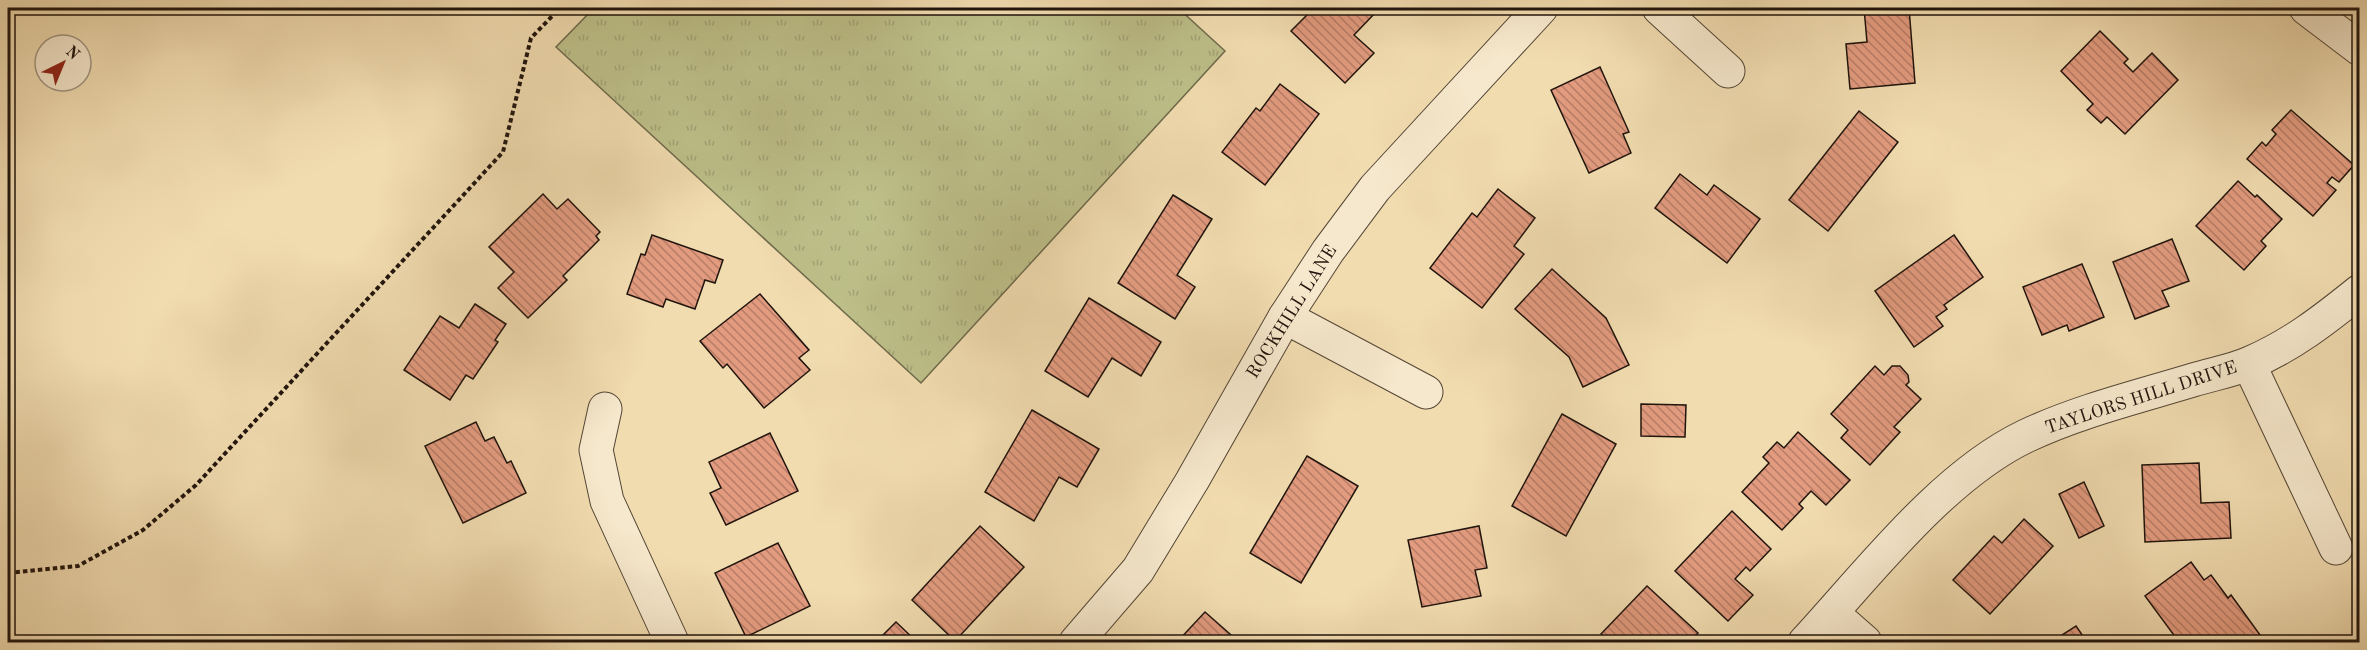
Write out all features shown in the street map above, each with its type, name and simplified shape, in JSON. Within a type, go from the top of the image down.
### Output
[{"type":"street","name":"ROCKHILL LANE","points":[[1076,642],[1138,570],[1192,481],[1285,317],[1329,251],[1376,188],[1541,8]]},
{"type":"street","points":[[1659,8],[1728,71]]},
{"type":"street","points":[[2306,8],[2360,49]]},
{"type":"street","name":"TAYLORS HILL DRIVE","points":[[1804,642],[1909,528],[1982,463],[2024,437],[2075,416],[2249,364],[2310,331],[2360,291]]},
{"type":"street","points":[[1285,317],[1426,392]]},
{"type":"street","points":[[2249,364],[2336,548]]},
{"type":"street","points":[[606,409],[596,450],[607,501],[672,642]]},
{"type":"street","points":[[1832,613],[1865,642]]},
{"type":"path","points":[[8,573],[78,566],[143,530],[196,485],[503,152],[531,38],[560,8]]},
{"type":"green space","points":[[594,8],[1178,8],[1225,51],[921,383],[556,47]]},
{"type":"building","points":[[1314,8],[1369,8],[1375,13],[1354,35],[1374,53],[1345,83],[1291,31]]},
{"type":"building","points":[[1864,8],[1909,8],[1915,83],[1850,89],[1846,44],[1867,42]]},
{"type":"building","points":[[2100,31],[2128,59],[2124,63],[2133,72],[2152,53],[2178,80],[2125,134],[2107,117],[2101,123],[2087,110],[2093,104],[2061,71]]},
{"type":"building","points":[[1600,67],[1629,132],[1623,134],[1631,153],[1589,173],[1551,90]]},
{"type":"building","points":[[1280,84],[1319,114],[1265,185],[1222,152],[1256,108],[1260,111]]},
{"type":"building","points":[[2291,110],[2354,165],[2339,182],[2332,177],[2327,183],[2336,190],[2313,216],[2247,159],[2262,142],[2266,146],[2276,134],[2272,130]]},
{"type":"building","points":[[1859,111],[1898,142],[1828,231],[1789,200]]},
{"type":"building","points":[[1680,174],[1707,195],[1714,185],[1760,219],[1727,263],[1655,208]]},
{"type":"building","points":[[2238,181],[2255,197],[2257,195],[2282,219],[2261,241],[2266,246],[2244,270],[2196,226]]},
{"type":"building","points":[[1498,189],[1535,218],[1514,246],[1524,254],[1482,308],[1430,268],[1472,213],[1477,217]]},
{"type":"building","points":[[543,194],[557,209],[568,199],[600,232],[596,236],[599,240],[563,276],[567,280],[528,318],[498,288],[514,272],[489,247]]},
{"type":"building","points":[[1173,195],[1212,219],[1177,275],[1195,287],[1175,319],[1118,283]]},
{"type":"building","points":[[652,235],[723,260],[715,283],[705,280],[695,309],[666,299],[663,307],[627,294],[641,254],[645,255]]},
{"type":"building","points":[[1954,235],[1983,277],[1944,305],[1947,309],[1936,317],[1943,326],[1914,347],[1875,291]]},
{"type":"building","points":[[2172,239],[2189,281],[2162,291],[2169,306],[2135,319],[2113,262]]},
{"type":"building","points":[[2082,264],[2104,317],[2069,331],[2067,325],[2042,335],[2023,287]]},
{"type":"building","points":[[1552,269],[1606,318],[1629,365],[1583,387],[1569,357],[1515,309]]},
{"type":"building","points":[[760,294],[809,350],[799,358],[810,370],[764,408],[727,364],[723,368],[700,341]]},
{"type":"building","points":[[1089,298],[1161,342],[1141,376],[1112,358],[1088,397],[1045,371]]},
{"type":"building","points":[[475,304],[506,324],[495,340],[498,342],[473,379],[466,375],[450,400],[404,370],[440,316],[459,328]]},
{"type":"building","points":[[1875,366],[1884,375],[1892,366],[1900,366],[1908,375],[1909,382],[1906,385],[1921,399],[1894,427],[1900,432],[1870,465],[1841,438],[1848,430],[1831,414]]},
{"type":"building","points":[[1641,404],[1686,405],[1685,437],[1641,436]]},
{"type":"building","points":[[1032,410],[1099,449],[1077,487],[1059,477],[1034,521],[985,492]]},
{"type":"building","points":[[1562,414],[1616,444],[1566,536],[1512,506]]},
{"type":"building","points":[[476,422],[485,441],[494,437],[507,463],[511,461],[526,493],[463,523],[425,446]]},
{"type":"building","points":[[1798,432],[1850,480],[1826,505],[1811,491],[1799,504],[1803,508],[1782,530],[1742,492],[1769,463],[1763,457],[1777,442],[1784,448]]},
{"type":"building","points":[[770,433],[798,491],[726,525],[710,493],[721,488],[709,462]]},
{"type":"building","points":[[1307,456],[1358,486],[1301,583],[1250,553]]},
{"type":"building","points":[[2199,463],[2201,503],[2229,502],[2231,538],[2145,542],[2142,465]]},
{"type":"building","points":[[2084,482],[2104,526],[2079,538],[2059,494]]},
{"type":"building","points":[[1732,511],[1771,549],[1750,571],[1746,567],[1735,579],[1753,595],[1728,621],[1675,571]]},
{"type":"building","points":[[2024,519],[2053,546],[1990,614],[1953,580],[1994,536],[2002,543]]},
{"type":"building","points":[[980,526],[1024,567],[955,641],[912,600]]},
{"type":"building","points":[[1479,526],[1487,568],[1475,570],[1481,596],[1422,607],[1408,540]]},
{"type":"building","points":[[778,543],[810,606],[746,637],[715,573]]},
{"type":"building","points":[[2191,562],[2204,580],[2211,575],[2228,598],[2231,595],[2263,639],[2258,642],[2179,642],[2145,596]]},
{"type":"building","points":[[1647,586],[1698,633],[1689,642],[1610,642],[1601,634]]},
{"type":"building","points":[[1205,612],[1239,642],[1177,642]]},
{"type":"building","points":[[896,622],[917,642],[876,642]]},
{"type":"building","points":[[2076,626],[2087,642],[2051,642]]}]
